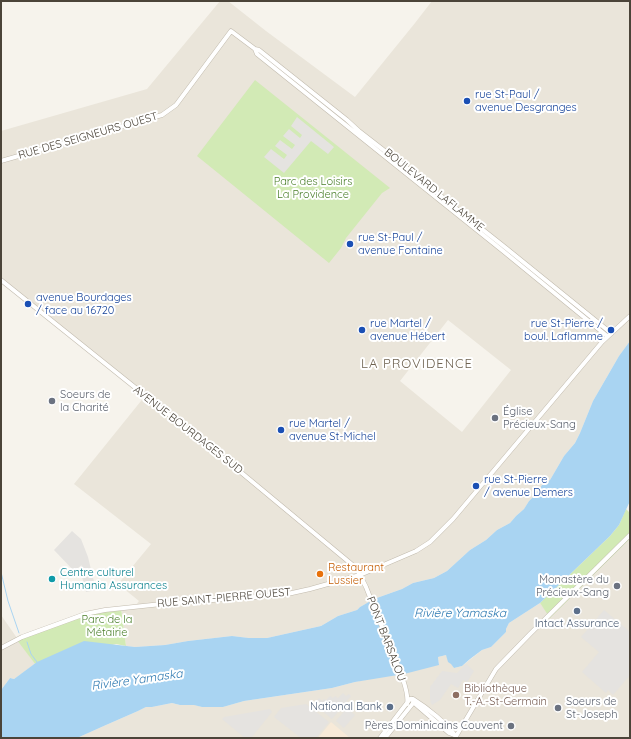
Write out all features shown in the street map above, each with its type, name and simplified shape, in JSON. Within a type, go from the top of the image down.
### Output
[{"type":"street","name":"BOULEVARD LAFLAMME","points":[[231,31],[256,49],[256,54],[609,335]]},
{"type":"street","name":"RUE DES SEIGNEURS OUEST","points":[[1,161],[54,147],[166,113],[176,105],[231,31]]},
{"type":"street","name":"AVENUE BOURDAGES SUD","points":[[1,280],[355,566],[366,587]]},
{"type":"street","name":"RUE SAINT-PIERRE OUEST","points":[[1,648],[22,637],[85,614],[104,610],[157,604],[283,595],[360,575],[416,551],[430,542],[453,519],[609,335],[630,316]]},
{"type":"street","points":[[456,738],[496,669],[630,535]]},
{"type":"street","name":"PONT BARSALOU","points":[[366,587],[411,700]]},
{"type":"street","points":[[411,700],[456,738]]},
{"type":"street","points":[[411,700],[420,703],[452,730],[456,738]]},
{"type":"street","points":[[380,738],[406,704],[411,700]]},
{"type":"street","points":[[385,738],[411,700]]},
{"type":"street","points":[[447,726],[458,725],[465,722]]},
{"type":"shaded area","points":[[220,1],[228,1],[355,97],[432,1],[630,1],[630,341],[619,356],[593,401],[575,443],[564,456],[550,480],[542,485],[524,509],[510,523],[497,530],[486,540],[470,550],[447,571],[434,578],[413,583],[402,589],[374,599],[357,610],[338,616],[321,626],[267,638],[232,636],[165,645],[135,647],[126,646],[121,608],[135,606],[139,601],[118,584],[151,544],[74,484],[145,396],[1,280],[1,131],[147,89]],"holes":[[[448,320],[511,370],[462,432],[400,381]]]},
{"type":"shaded area","points":[[297,117],[334,147],[328,154],[311,141],[284,173],[264,157],[271,149],[284,159],[287,155],[275,146],[280,140],[292,149],[295,145],[283,136],[289,129],[300,138],[302,135],[291,126]]},
{"type":"shaded area","points":[[72,531],[81,539],[88,557],[96,590],[86,592],[80,569],[82,565],[74,571],[54,550]]},
{"type":"shaded area","points":[[630,539],[630,738],[77,738],[146,707],[172,703],[202,707],[223,707],[244,701],[332,688],[439,664],[438,657],[446,655],[454,668],[462,666],[482,650],[491,647],[506,632],[509,623],[540,603],[551,617]]},
{"type":"shaded area","points":[[604,610],[630,632],[630,675],[613,695],[608,690],[606,693],[582,672],[599,652],[581,637]]},
{"type":"shaded area","points":[[1,615],[35,664],[14,679],[10,678],[1,690]]},
{"type":"shaded area","points":[[466,664],[474,671],[467,682],[463,680],[458,688],[451,684],[440,700],[432,705],[430,701],[432,700],[430,700],[430,687],[442,671],[457,673]]},
{"type":"shaded area","points":[[343,693],[346,696],[349,694],[351,696],[332,719],[314,704],[319,698],[322,701],[324,699],[326,700],[330,696],[333,698],[335,696],[338,698]]},
{"type":"shaded area","points":[[306,704],[329,722],[316,738],[301,738],[274,717],[281,708]]},
{"type":"shaded area","points":[[347,708],[355,715],[344,728],[336,721]]},
{"type":"shaded area","points":[[270,709],[272,712],[251,738],[245,738],[222,719],[224,717]]},
{"type":"shaded area","points":[[331,722],[350,738],[318,738]]},
{"type":"green space","name":"Parc des Loisirs La Providence","points":[[255,80],[390,188],[382,193],[346,238],[341,248],[329,263],[197,156]]},
{"type":"green space","points":[[626,509],[630,513],[630,539],[550,618],[540,603],[610,536],[619,525]]},
{"type":"green space","name":"Parc de la Métairie","points":[[121,608],[126,646],[116,644],[35,664],[17,640],[22,637],[105,610]]},
{"type":"water","name":"Rivière Yamaska","points":[[630,341],[630,501],[619,525],[610,536],[540,603],[509,623],[506,632],[491,647],[482,650],[462,666],[454,668],[448,662],[446,655],[438,657],[439,665],[404,674],[355,682],[332,688],[244,701],[223,707],[202,707],[172,703],[146,707],[77,738],[1,738],[1,690],[10,678],[14,679],[37,662],[84,641],[135,647],[165,645],[232,636],[267,638],[321,626],[338,616],[357,610],[374,599],[402,589],[413,583],[434,578],[447,571],[470,550],[486,540],[497,530],[510,523],[524,509],[542,485],[550,480],[564,456],[575,443],[593,401],[619,356]]},
{"type":"waterway","points":[[1,572],[8,601],[19,633]]},
{"type":"waterway","points":[[27,642],[31,654],[37,662]]},
{"type":"place","name":"rue St-Paul / avenue Desgranges","points":[[467,101]]},
{"type":"place","name":"rue St-Paul / avenue Fontaine","points":[[350,244]]},
{"type":"place","name":"avenue Bourdages / face au 16720","points":[[28,304]]},
{"type":"place","name":"rue Martel / avenue Hébert","points":[[362,330]]},
{"type":"place","name":"rue St-Pierre / boul. Laflamme","points":[[611,330]]},
{"type":"place","name":"Soeurs de la Charité","points":[[52,401]]},
{"type":"place","name":"Église Précieux-Sang","points":[[495,418]]},
{"type":"place","name":"rue Martel / avenue St-Michel","points":[[281,430]]},
{"type":"place","name":"rue St-Pierre / avenue Demers","points":[[476,486]]},
{"type":"place","name":"Restaurant Lussier","points":[[320,574]]},
{"type":"place","name":"Centre culturel Humania Assurances","points":[[52,579]]},
{"type":"place","name":"Monastère du Précieux-Sang","points":[[617,586]]},
{"type":"place","name":"Intact Assurance","points":[[577,611]]},
{"type":"place","name":"Bibliothèque T.-A.-St-Germain","points":[[456,695]]},
{"type":"place","name":"National Bank","points":[[390,707]]},
{"type":"place","name":"Soeurs de St-Joseph","points":[[558,708]]},
{"type":"place","name":"Pères Dominicains Couvent","points":[[511,726]]},
{"type":"district","name":"LA PROVIDENCE","points":[[417,364]]}]
